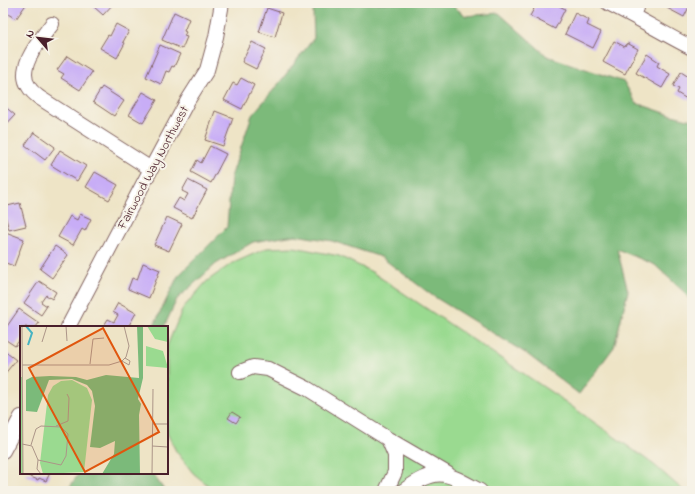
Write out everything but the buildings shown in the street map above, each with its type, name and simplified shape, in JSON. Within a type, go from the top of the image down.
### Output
[{"type":"street","name":"Fairwood Way Northwest","points":[[69,326],[188,100],[206,70],[216,37],[222,3]]},
{"type":"street","points":[[608,3],[636,9],[670,38],[692,48]]},
{"type":"street","points":[[52,24],[29,56],[25,72],[28,87],[40,98],[151,169]]},
{"type":"street","points":[[240,372],[253,367],[268,369],[308,389],[450,476],[480,491]]},
{"type":"street","points":[[3,452],[20,419]]},
{"type":"street","points":[[386,491],[395,472],[395,455],[388,439]]},
{"type":"street","points":[[403,491],[417,481],[435,474],[450,476]]},
{"type":"green space","points":[[320,3],[449,3],[466,16],[499,13],[547,56],[624,82],[636,103],[668,114],[692,120],[692,303],[684,292],[655,265],[617,249],[628,291],[614,347],[579,394],[527,354],[433,296],[381,257],[332,241],[295,235],[253,242],[216,264],[177,299],[164,326],[153,326],[178,276],[227,227],[231,177],[252,115],[314,38],[313,12]]},
{"type":"green space","points":[[294,247],[339,256],[372,272],[557,396],[653,464],[684,491],[215,491],[193,473],[176,451],[168,435],[168,344],[183,308],[207,281],[231,264],[267,248]]},
{"type":"green space","points":[[78,474],[153,474],[165,491],[67,491]]}]
